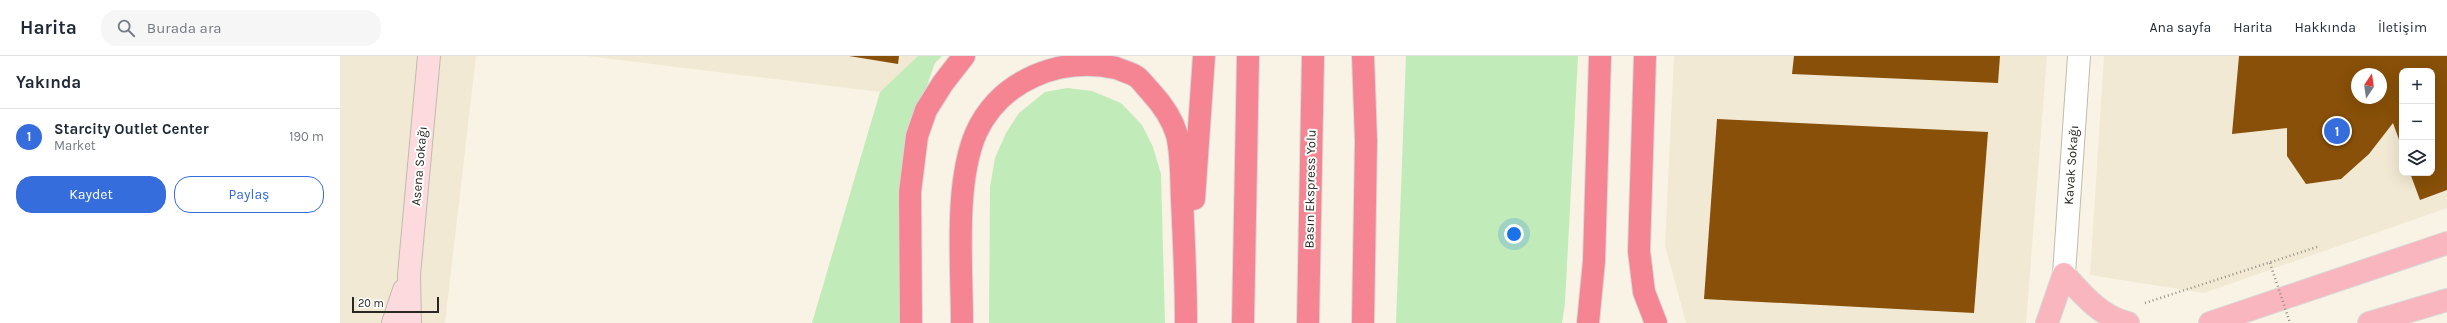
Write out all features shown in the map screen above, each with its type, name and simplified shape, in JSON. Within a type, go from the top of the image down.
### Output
[{"type":"highway","points":[[911,323],[910,192],[917,136],[926,110],[964,56]]},
{"type":"highway","points":[[1186,270],[1194,197],[1204,56]]},
{"type":"highway","points":[[1244,323],[1248,56]]},
{"type":"highway","name":"Basın Ekspress Yolu","points":[[1308,323],[1313,56]]},
{"type":"highway","points":[[1363,56],[1366,141],[1364,323]]},
{"type":"highway","points":[[1366,141],[1378,56]]},
{"type":"highway","points":[[1588,323],[1594,261],[1600,56]]},
{"type":"highway","points":[[1645,56],[1639,250],[1644,292],[1656,323]]},
{"type":"highway","points":[[962,323],[963,194],[968,159],[976,134],[988,111],[1009,88],[1037,69],[1068,60],[1103,63],[1136,76],[1164,106],[1177,135],[1180,162],[1186,270],[1186,323]]},
{"type":"main road","name":"Asena Sokağı","points":[[409,275],[429,56]]},
{"type":"main road","points":[[2210,323],[2447,243]]},
{"type":"main road","points":[[2047,323],[2064,274],[2090,303],[2128,323]]},
{"type":"main road","points":[[393,323],[409,275]]},
{"type":"main road","points":[[409,275],[410,323]]},
{"type":"main road","points":[[2369,323],[2447,300]]},
{"type":"street","name":"Kavak Sokağı","points":[[2064,274],[2079,56]]},
{"type":"path","points":[[2109,314],[2219,280],[2320,246]]},
{"type":"path","points":[[2270,263],[2290,323]]},
{"type":"shaded area","points":[[340,56],[476,56],[445,323],[340,323]]},
{"type":"shaded area","points":[[587,56],[918,56],[880,92]]},
{"type":"shaded area","points":[[1674,56],[2047,56],[2026,323],[1686,323],[1665,245]]},
{"type":"shaded area","points":[[2104,56],[2447,56],[2447,208],[2204,293],[2090,275]]},
{"type":"green space","points":[[918,56],[942,56],[935,63],[907,142],[903,323],[812,323],[880,92]]},
{"type":"green space","points":[[1406,56],[1578,56],[1565,303],[1562,323],[1396,323]]},
{"type":"green space","points":[[1067,88],[1092,91],[1121,103],[1142,125],[1153,147],[1161,174],[1165,323],[989,323],[990,187],[995,158],[1006,133],[1019,113],[1045,92]]},
{"type":"building","points":[[849,56],[899,56],[898,64]]},
{"type":"building","points":[[1794,56],[2000,56],[1998,83],[1792,74]]},
{"type":"building","points":[[2239,56],[2447,56],[2447,190],[2420,200],[2411,176],[2435,176],[2435,68],[2399,68],[2399,140],[2393,123],[2369,154],[2341,179],[2306,184],[2287,156],[2287,128],[2232,134]]},
{"type":"building","points":[[1717,119],[1988,132],[1974,313],[1704,299]]},
{"type":"place","name":"Starcity Outlet Center","points":[[2337,131]]}]
